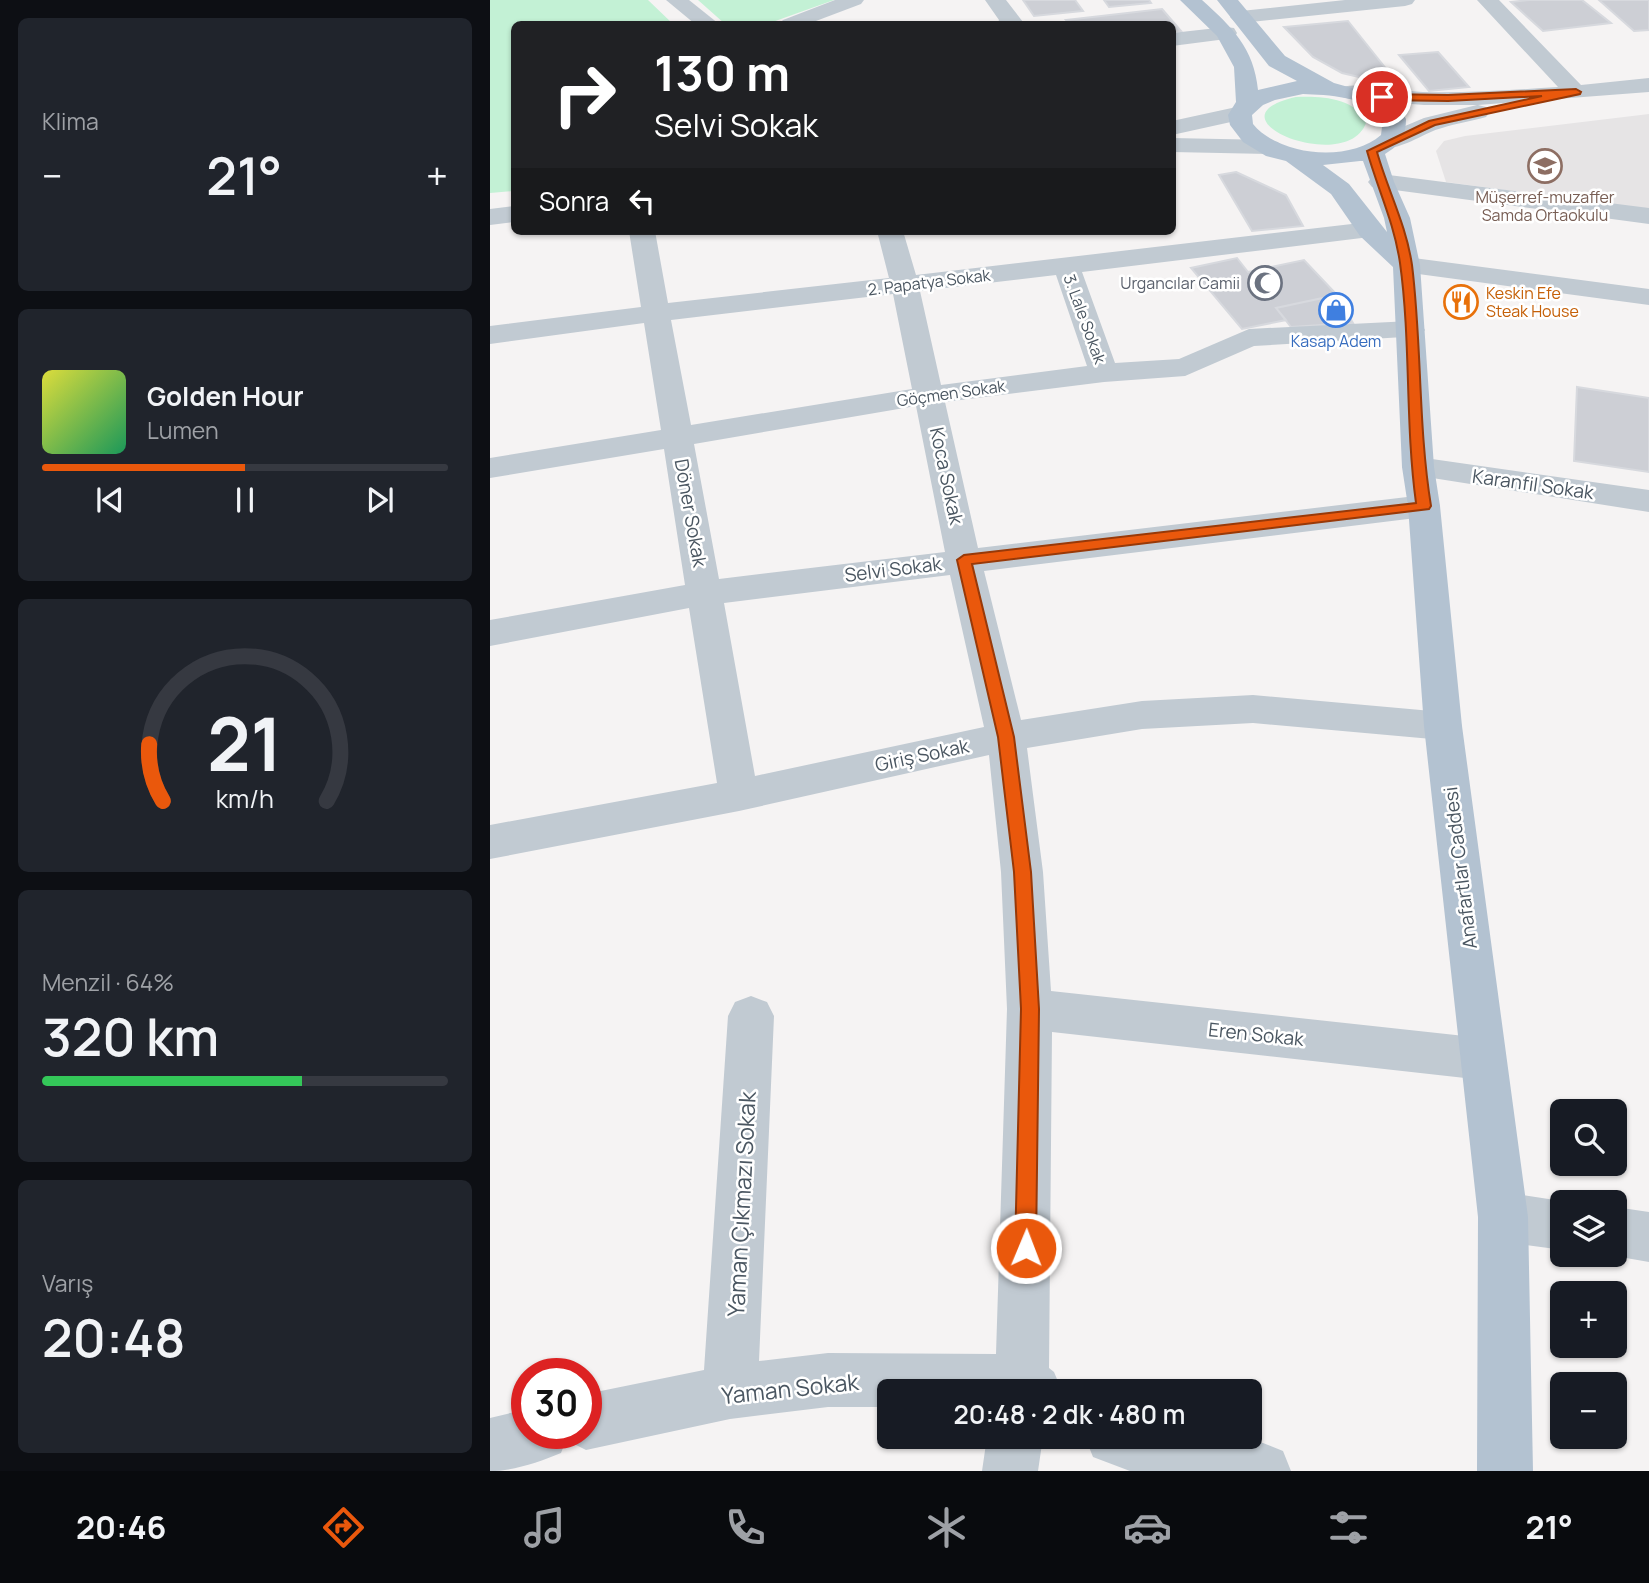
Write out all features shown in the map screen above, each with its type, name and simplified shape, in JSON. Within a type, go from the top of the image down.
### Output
[{"type":"main road","points":[[1190,0],[1226,33],[1245,67],[1245,108],[1242,124],[1251,137],[1281,151],[1340,189],[1369,230],[1406,265]]},
{"type":"main road","points":[[1227,0],[1277,61],[1338,90]]},
{"type":"main road","points":[[1245,108],[1262,95],[1280,89],[1338,90]]},
{"type":"main road","name":"Anafartlar Caddesi","points":[[1338,90],[1385,108],[1394,119],[1395,130],[1380,146],[1381,182],[1397,218],[1406,265],[1421,487],[1443,726],[1503,1217],[1505,1471]]},
{"type":"main road","points":[[1281,151],[1321,158],[1348,157],[1380,146]]},
{"type":"street","points":[[676,0],[704,21]]},
{"type":"street","points":[[798,21],[855,0]]},
{"type":"street","points":[[995,0],[1009,21]]},
{"type":"street","points":[[1241,17],[1405,0]]},
{"type":"street","points":[[1487,0],[1576,92]]},
{"type":"street","points":[[1176,39],[1226,33]]},
{"type":"street","points":[[1338,90],[1382,97],[1448,98],[1576,92],[1649,85]]},
{"type":"street","points":[[1380,146],[1432,123],[1576,92]]},
{"type":"street","points":[[1176,127],[1245,108]]},
{"type":"street","points":[[1176,145],[1281,151]]},
{"type":"street","points":[[1381,182],[1649,216]]},
{"type":"street","points":[[490,217],[511,214]]},
{"type":"street","name":"2. Papatya Sokak","points":[[490,335],[656,313],[1369,230]]},
{"type":"street","name":"Döner Sokak","points":[[643,235],[739,795]]},
{"type":"street","name":"Koca Sokak","points":[[891,235],[905,285],[964,560],[1006,737],[1022,872],[1030,1009],[1027,1379]]},
{"type":"street","name":"3. Lale Sokak","points":[[1066,265],[1104,373]]},
{"type":"street","points":[[1406,265],[1649,297]]},
{"type":"street","name":"Göçmen Sokak","points":[[490,468],[930,395],[1104,373],[1185,367],[1249,338],[1411,330]]},
{"type":"street","name":"Karanfil Sokak","points":[[1421,487],[1649,500]]},
{"type":"street","name":"Selvi Sokak","points":[[490,633],[705,593],[964,560],[1421,487]]},
{"type":"street","name":"Giriş Sokak","points":[[490,842],[739,795],[1006,737],[1142,715],[1253,709],[1443,726]]},
{"type":"street","name":"Eren Sokak","points":[[1030,1009],[1483,1059]]},
{"type":"street","name":"Yaman Çıkmazı Sokak","points":[[730,1392],[751,1016]]},
{"type":"street","points":[[1503,1217],[1550,1223]]},
{"type":"street","points":[[1627,1234],[1649,1237]]},
{"type":"street","name":"Yaman Sokak","points":[[602,1419],[730,1392],[828,1380],[877,1382]]},
{"type":"street","points":[[490,1446],[511,1441]]},
{"type":"street","points":[[1010,1471],[1013,1449]]},
{"type":"street","points":[[1148,1449],[1263,1471]]},
{"type":"shaded area","name":"Müşerref-muzaffer Samda Ortaokulu","points":[[1649,114],[1649,209],[1446,182],[1436,151],[1444,141],[1465,136]]},
{"type":"green space","points":[[490,0],[648,0],[670,21],[511,21],[511,191],[490,193]]},
{"type":"green space","points":[[698,0],[834,0],[775,21],[722,21]]},
{"type":"green space","points":[[1296,97],[1326,98],[1346,103],[1361,114],[1366,123],[1354,138],[1334,144],[1311,144],[1289,138],[1272,128],[1265,117],[1271,106]]},
{"type":"building","points":[[1023,0],[1075,0],[1083,11],[1034,16]]},
{"type":"building","points":[[1104,0],[1149,0],[1151,3],[1109,7]]},
{"type":"building","points":[[1582,0],[1611,23],[1543,31],[1511,2]]},
{"type":"building","points":[[1599,0],[1649,0],[1649,30],[1634,31]]},
{"type":"building","points":[[1162,9],[1172,21],[1067,21]]},
{"type":"building","points":[[1348,21],[1395,80],[1372,80],[1342,73],[1313,57],[1284,27]]},
{"type":"building","points":[[1438,52],[1469,87],[1429,91],[1399,55]]},
{"type":"building","points":[[1236,172],[1286,195],[1303,226],[1252,231],[1219,175]]},
{"type":"building","name":"Urgancılar Camii","points":[[1237,258],[1248,272],[1304,260],[1337,295],[1276,308],[1286,320],[1242,329],[1191,268]]},
{"type":"building","points":[[1337,295],[1353,323],[1291,327],[1276,308]]},
{"type":"building","points":[[1577,387],[1649,398],[1649,472],[1574,461]]},
{"type":"place","name":"Müşerref-muzaffer Samda Ortaokulu","points":[[1545,166]]},
{"type":"place","name":"Urgancılar Camii","points":[[1265,283]]},
{"type":"place","name":"Keskin Efe Steak House","points":[[1461,302]]},
{"type":"place","name":"Kasap Adem","points":[[1336,310]]},
{"type":"route","points":[[1026,1248],[1030,1009],[1022,872],[1006,737],[964,560],[1424,506],[1418,467],[1406,265],[1397,218],[1381,182],[1372,151],[1432,123],[1496,107],[1576,92],[1448,98],[1382,97]]}]
